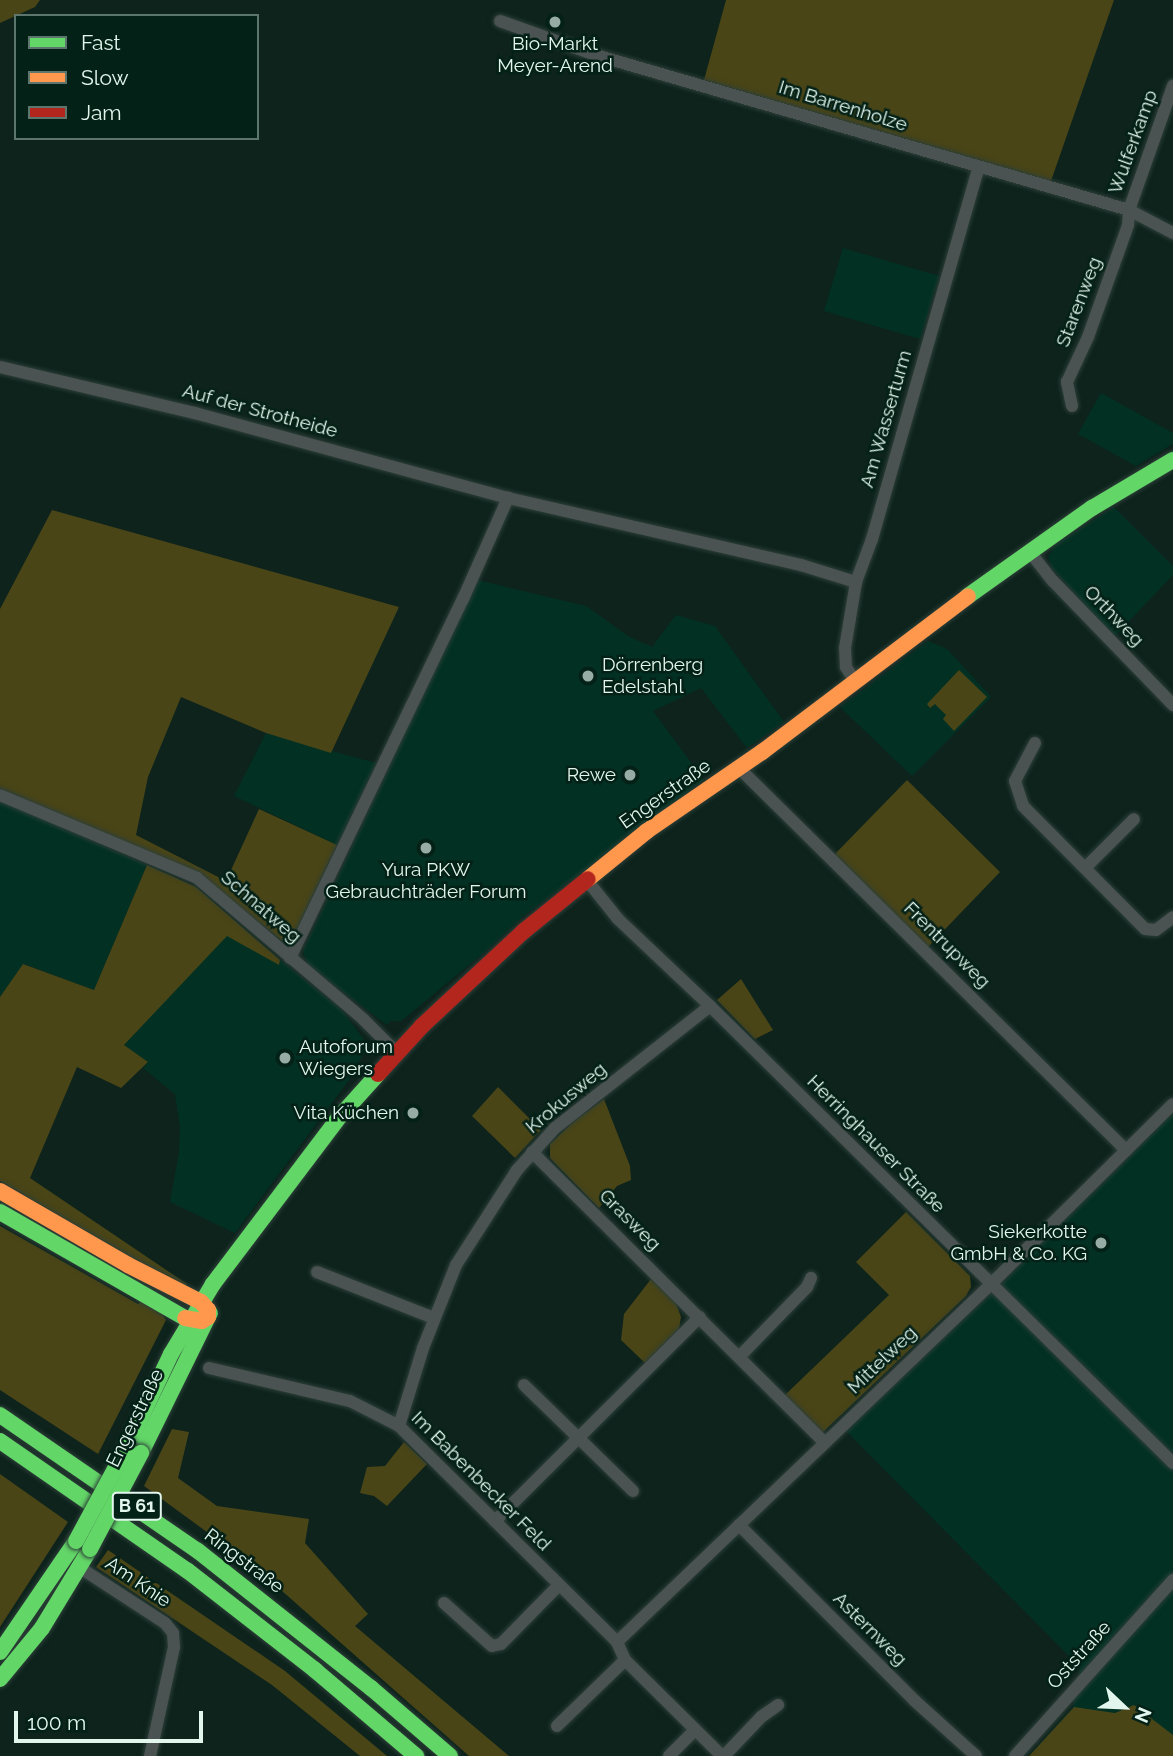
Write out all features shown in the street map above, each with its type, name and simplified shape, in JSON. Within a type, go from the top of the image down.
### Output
[{"type":"main road","name":"Engerstraße","points":[[0,1652],[83,1545],[135,1449],[204,1310],[248,1238],[282,1189],[396,1052],[524,931],[586,879],[1030,552],[1092,508],[1173,460]]},
{"type":"main road","points":[[0,1191],[204,1310],[202,1321],[189,1320],[0,1212]]},
{"type":"main road","name":"Engerstraße","points":[[135,1449],[189,1320]]},
{"type":"main road","name":"Ringstraße","points":[[0,1415],[198,1551],[371,1688],[450,1756]]},
{"type":"main road","name":"B 61","points":[[2,1443],[188,1571],[315,1670],[416,1756]]},
{"type":"main road","name":"Engerstraße","points":[[0,1679],[42,1628],[79,1567],[83,1545]]},
{"type":"street","name":"Im Barrenholze","points":[[500,20],[599,56],[1129,210],[1173,233]]},
{"type":"street","name":"Wulferkamp","points":[[1129,210],[1173,86]]},
{"type":"street","name":"Am Wasserturm","points":[[855,681],[846,667],[845,648],[856,582],[872,539],[979,167]]},
{"type":"street","name":"Starenweg","points":[[1072,406],[1067,382],[1088,337],[1128,225],[1129,210]]},
{"type":"street","name":"Auf der Strotheide","points":[[0,368],[195,413],[508,498],[788,561],[856,582]]},
{"type":"street","points":[[290,958],[473,577],[508,498]]},
{"type":"street","name":"Orthweg","points":[[1030,552],[1053,581],[1173,705]]},
{"type":"street","points":[[1035,743],[1015,781],[1023,806],[1145,929],[1156,930],[1173,917]]},
{"type":"street","name":"Frentrupweg","points":[[739,768],[1126,1150]]},
{"type":"street","name":"Schnatweg","points":[[0,795],[197,878],[363,1019],[396,1052]]},
{"type":"street","points":[[1085,868],[1134,819]]},
{"type":"street","name":"Herringhauser Straße","points":[[586,879],[618,919],[710,1006],[1173,1463]]},
{"type":"street","name":"Krokusweg","points":[[399,1426],[434,1318],[456,1265],[500,1193],[532,1152],[575,1111],[710,1006]]},
{"type":"street","name":"Mittelweg","points":[[617,1642],[990,1285],[1173,1104]]},
{"type":"street","name":"Grasweg","points":[[532,1152],[824,1442]]},
{"type":"street","points":[[317,1272],[434,1318]]},
{"type":"street","points":[[739,1357],[807,1287],[811,1278]]},
{"type":"street","points":[[495,1521],[700,1317]]},
{"type":"street","name":"Im Babenbecker Feld","points":[[209,1368],[350,1401],[399,1426],[617,1642],[625,1660],[723,1756],[761,1717],[778,1705]]},
{"type":"street","points":[[524,1385],[633,1491]]},
{"type":"street","name":"Asternweg","points":[[739,1525],[896,1682],[976,1756]]},
{"type":"street","name":"Am Knie","points":[[79,1567],[146,1609],[173,1633],[174,1647],[150,1756]]},
{"type":"street","name":"Oststraße","points":[[1015,1756],[1173,1580]]},
{"type":"street","points":[[444,1603],[492,1646],[501,1644],[558,1586]]},
{"type":"street","points":[[557,1726],[625,1660]]},
{"type":"street","points":[[669,1756],[695,1730]]},
{"type":"shaded area","points":[[0,0],[40,0],[35,7],[14,14],[14,17],[0,23]]},
{"type":"shaded area","points":[[726,0],[1114,0],[1051,181],[704,80]]},
{"type":"shaded area","points":[[843,248],[939,276],[920,339],[824,311]]},
{"type":"shaded area","points":[[1101,393],[1173,433],[1173,444],[1136,466],[1078,434]]},
{"type":"shaded area","points":[[1114,507],[1173,566],[1173,575],[1114,637],[1052,568],[1048,557],[1056,544]]},
{"type":"shaded area","points":[[52,510],[399,607],[331,753],[266,733],[181,697],[148,777],[136,835],[226,881],[259,809],[337,845],[293,937],[285,943],[201,876],[0,788],[0,609]]},
{"type":"shaded area","points":[[477,580],[586,606],[628,636],[652,647],[676,615],[715,626],[784,722],[747,748],[701,688],[653,711],[704,780],[522,917],[487,950],[401,1021],[390,1021],[387,1025],[308,965],[303,951]]},
{"type":"shaded area","points":[[928,641],[947,649],[991,697],[912,776],[840,707]]},
{"type":"shaded area","points":[[959,670],[987,697],[954,731],[943,719],[946,715],[935,704],[930,708],[927,704]]},
{"type":"shaded area","points":[[266,733],[376,763],[337,845],[234,796]]},
{"type":"shaded area","points":[[907,780],[1000,872],[927,948],[834,855]]},
{"type":"shaded area","points":[[0,801],[147,865],[94,990],[24,964],[0,997]]},
{"type":"shaded area","points":[[147,865],[196,887],[280,960],[279,965],[227,936],[124,1045],[148,1062],[121,1088],[77,1067],[30,1178],[187,1284],[184,1288],[0,1181],[0,997],[23,964],[94,990]]},
{"type":"shaded area","points":[[227,935],[279,964],[280,960],[342,1010],[368,1045],[349,1080],[235,1233],[170,1202],[179,1152],[180,1127],[175,1094],[143,1068],[148,1063],[124,1045]]},
{"type":"shaded area","points":[[741,979],[773,1030],[755,1039],[717,1000]]},
{"type":"shaded area","points":[[498,1087],[541,1130],[515,1158],[472,1116]]},
{"type":"shaded area","points":[[604,1099],[630,1166],[631,1180],[617,1186],[599,1208],[550,1158],[550,1144]]},
{"type":"shaded area","points":[[1173,1113],[1173,1756],[1029,1756],[1073,1707],[1080,1667],[846,1431],[1008,1277]]},
{"type":"shaded area","points":[[906,1212],[970,1276],[971,1287],[966,1296],[822,1433],[785,1395],[889,1295],[856,1262]]},
{"type":"shaded area","points":[[0,1226],[138,1304],[142,1301],[162,1314],[166,1320],[98,1454],[0,1390]]},
{"type":"shaded area","points":[[651,1279],[676,1303],[681,1317],[679,1329],[645,1363],[621,1340],[624,1314]]},
{"type":"shaded area","points":[[172,1429],[189,1432],[178,1478],[217,1506],[309,1519],[305,1543],[368,1614],[355,1626],[509,1756],[469,1756],[256,1568],[144,1486]]},
{"type":"shaded area","points":[[404,1442],[427,1464],[387,1506],[374,1496],[360,1493],[367,1467],[385,1466]]},
{"type":"shaded area","points":[[0,1474],[68,1522],[0,1627]]},
{"type":"shaded area","points":[[108,1550],[285,1671],[387,1756],[360,1756],[272,1685],[96,1567]]},
{"type":"shaded area","points":[[1134,1705],[1173,1735],[1173,1756],[1029,1756],[1074,1707],[1115,1713]]},
{"type":"traffic: fast","points":[[968,596],[1092,508],[1173,460]]},
{"type":"traffic: fast","points":[[128,1445],[171,1354],[213,1284],[341,1115],[378,1074]]},
{"type":"traffic: fast","points":[[0,1212],[185,1318]]},
{"type":"traffic: fast","points":[[141,1453],[210,1313]]},
{"type":"traffic: fast","points":[[0,1415],[198,1551],[371,1688],[450,1756]]},
{"type":"traffic: fast","points":[[0,1441],[188,1571],[315,1670],[416,1756]]},
{"type":"traffic: fast","points":[[76,1541],[128,1445]]},
{"type":"traffic: fast","points":[[90,1549],[141,1453]]},
{"type":"traffic: fast","points":[[0,1652],[76,1541]]},
{"type":"traffic: fast","points":[[0,1679],[42,1628],[90,1549]]},
{"type":"traffic: slow","points":[[588,879],[647,831],[762,752],[968,596]]},
{"type":"traffic: slow","points":[[0,1191],[128,1265],[201,1302],[208,1310],[208,1317],[202,1321],[185,1318]]},
{"type":"traffic: jam","points":[[378,1074],[422,1026],[524,931],[588,879]]},
{"type":"place","name":"Bio-Markt Meyer-Arend","points":[[555,22]]},
{"type":"place","name":"Dörrenberg Edelstahl","points":[[588,676]]},
{"type":"place","name":"Rewe","points":[[630,775]]},
{"type":"place","name":"Yura PKW Gebrauchträder Forum","points":[[426,848]]},
{"type":"place","name":"Autoforum Wiegers","points":[[285,1058]]},
{"type":"place","name":"Vita Küchen","points":[[413,1113]]},
{"type":"place","name":"Siekerkotte GmbH & Co. KG","points":[[1101,1243]]}]
